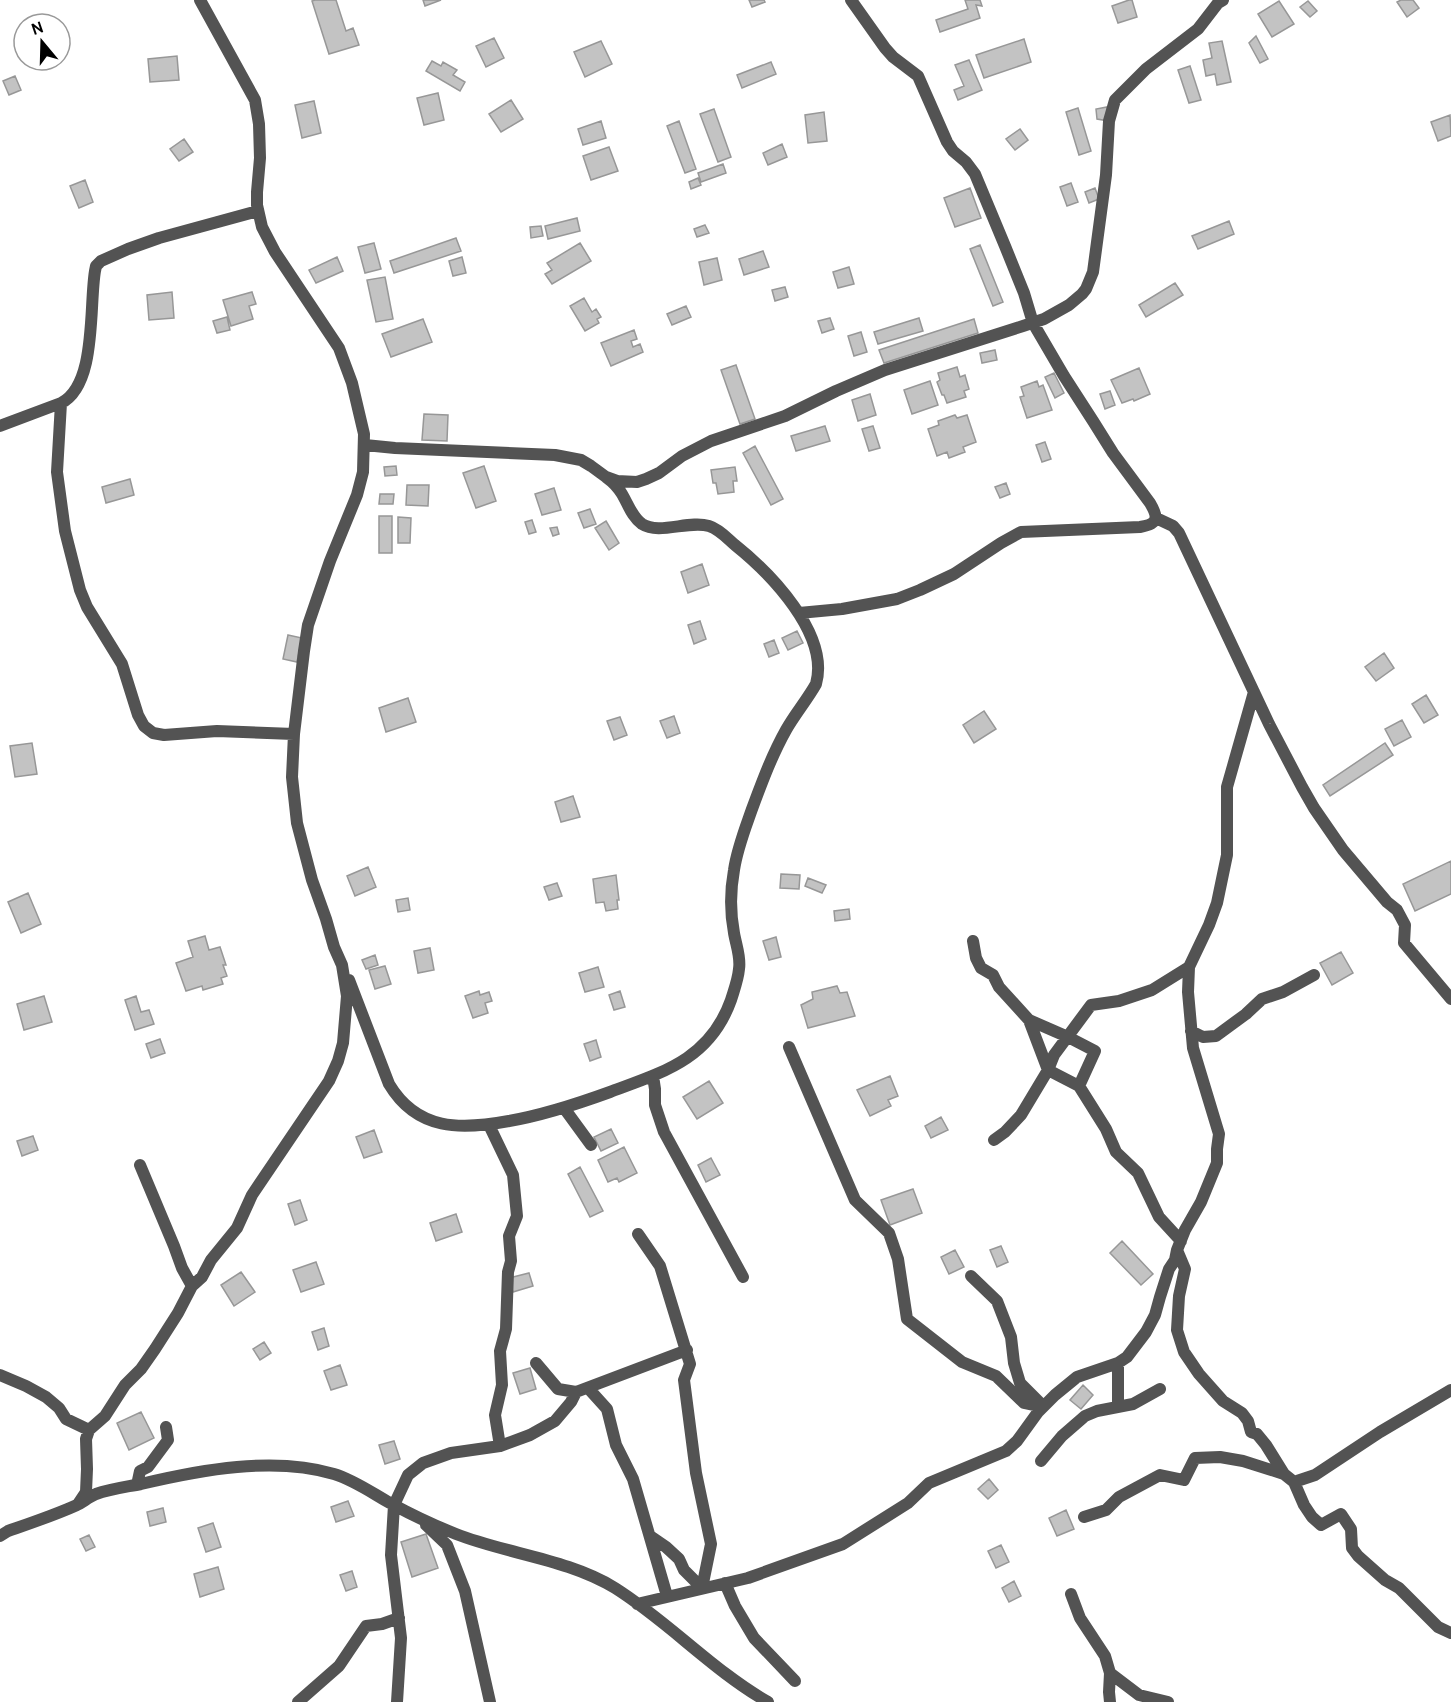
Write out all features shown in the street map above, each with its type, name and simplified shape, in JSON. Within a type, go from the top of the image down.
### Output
[{"type":"street","points":[[200,0],[255,100],[259,124],[260,158],[258,211],[262,227],[275,252],[339,348],[352,383],[363,426],[363,472],[357,495],[330,561],[308,626],[294,734],[292,777],[303,852],[334,947],[356,994],[389,1084],[397,1097],[420,1117],[436,1123],[459,1126],[489,1125],[564,1108],[672,1068],[687,1059],[711,1036],[723,1018],[737,983],[740,966],[731,909],[734,868],[741,839],[761,783],[786,730],[816,684],[819,673],[818,661],[807,628],[799,613],[761,568],[716,528],[702,525],[656,528],[642,524],[632,513],[615,484],[586,463],[574,458],[555,455],[364,445]]},
{"type":"street","points":[[799,613],[861,606],[903,597],[954,574],[1021,532],[1140,527],[1153,523],[1156,518],[1150,503],[1113,453],[1033,322],[1024,293],[975,174],[947,142],[918,76],[885,48],[851,0]]},
{"type":"street","points":[[606,477],[626,482],[646,479],[711,441],[785,416],[885,370],[1033,322],[1069,305],[1082,294],[1092,278],[1106,175],[1110,117],[1115,100],[1146,69],[1198,29],[1219,1]]},
{"type":"street","points":[[0,426],[61,403],[76,390],[82,375],[92,325],[93,278],[98,264],[112,255],[159,238],[258,211]]},
{"type":"street","points":[[61,403],[57,472],[65,531],[80,590],[87,607],[122,664],[138,715],[144,726],[153,733],[165,735],[217,731],[294,734]]},
{"type":"street","points":[[1156,518],[1173,526],[1179,533],[1254,692],[1314,808],[1343,850],[1387,902],[1397,910],[1405,925],[1404,943],[1451,999]]},
{"type":"street","points":[[637,1604],[747,1578],[843,1544],[908,1503],[929,1483],[1006,1451],[1017,1441],[1043,1407],[1077,1377],[1118,1363],[1127,1357],[1136,1346],[1155,1315],[1169,1269],[1217,1162],[1220,1134],[1193,1047],[1188,992],[1189,967],[1217,903],[1227,855],[1227,787],[1254,692]]},
{"type":"street","points":[[973,941],[976,958],[981,968],[993,975],[999,987],[1029,1020],[1048,1070],[1079,1086],[1106,1129],[1116,1152],[1138,1173],[1159,1217],[1179,1245],[1185,1269],[1179,1296],[1177,1330],[1184,1352],[1199,1374],[1223,1401],[1242,1413],[1248,1421],[1251,1432],[1257,1434],[1266,1445],[1312,1517],[1321,1525],[1341,1514],[1351,1530],[1352,1548],[1358,1556],[1385,1580],[1399,1588],[1438,1627],[1451,1634]]},
{"type":"street","points":[[78,1505],[86,1492],[86,1439],[89,1430],[105,1416],[124,1385],[141,1369],[192,1286],[202,1277],[211,1260],[237,1228],[252,1195],[329,1081],[343,1043],[347,996],[342,965]]},
{"type":"street","points":[[994,1140],[1021,1115],[1048,1070],[1054,1055],[1091,1005],[1119,1001],[1152,990],[1189,967]]},
{"type":"street","points":[[1191,1031],[1203,1037],[1216,1036],[1262,999],[1283,992],[1314,975]]},
{"type":"street","points":[[1173,978],[1188,992]]},
{"type":"street","points":[[1029,1020],[1095,1052],[1079,1086]]},
{"type":"street","points":[[789,1047],[855,1200],[889,1233],[898,1259],[907,1319],[962,1362],[996,1376],[1023,1403],[1043,1407]]},
{"type":"street","points":[[653,1076],[655,1105],[664,1132],[743,1277]]},
{"type":"street","points":[[564,1108],[591,1144]]},
{"type":"street","points":[[489,1125],[513,1175],[517,1216],[509,1236],[511,1261],[508,1272],[506,1329],[500,1350],[502,1385],[495,1415],[500,1446]]},
{"type":"street","points":[[140,1165],[182,1268],[192,1286]]},
{"type":"street","points":[[638,1234],[660,1266],[690,1364],[684,1380],[696,1473],[711,1544],[702,1588]]},
{"type":"street","points":[[971,1276],[997,1301],[1011,1336],[1014,1363],[1020,1383],[1043,1407]]},
{"type":"street","points":[[536,1363],[558,1389],[582,1390],[687,1350]]},
{"type":"street","points":[[1118,1363],[1118,1407]]},
{"type":"street","points":[[0,1375],[46,1397],[59,1408],[66,1419],[89,1430]]},
{"type":"street","points":[[1041,1461],[1062,1436],[1085,1416],[1096,1411],[1133,1404],[1160,1389]]},
{"type":"street","points":[[397,1702],[401,1638],[391,1555],[394,1505],[408,1475],[423,1463],[451,1454],[500,1446],[530,1435],[555,1421],[582,1390]]},
{"type":"street","points":[[582,1390],[607,1410],[616,1445],[633,1479],[667,1596]]},
{"type":"street","points":[[1084,1517],[1106,1510],[1119,1497],[1160,1475],[1184,1479],[1195,1458],[1220,1457],[1243,1461],[1289,1478],[1315,1475],[1380,1432],[1451,1390]]},
{"type":"street","points":[[137,1485],[140,1471],[148,1467],[168,1440],[166,1427]]},
{"type":"street","points":[[0,1536],[78,1505],[96,1494],[137,1485],[200,1472],[247,1467],[293,1466],[314,1469],[355,1483],[421,1520],[468,1538],[565,1566],[591,1576],[637,1604],[745,1689],[768,1702]]},
{"type":"street","points":[[421,1520],[447,1545],[465,1591],[490,1702]]},
{"type":"street","points":[[650,1536],[679,1559],[684,1570],[702,1588]]},
{"type":"street","points":[[725,1583],[735,1606],[754,1638],[795,1682]]},
{"type":"street","points":[[1071,1594],[1080,1618],[1105,1656],[1110,1673],[1110,1702]]},
{"type":"street","points":[[298,1702],[339,1666],[366,1626],[382,1624],[399,1618]]},
{"type":"street","points":[[1110,1673],[1139,1695],[1168,1702]]},
{"type":"building","points":[[336,0],[346,31],[353,28],[359,45],[329,54],[312,1]]},
{"type":"building","points":[[423,0],[441,0],[425,6]]},
{"type":"building","points":[[749,0],[764,0],[765,2],[752,7]]},
{"type":"building","points":[[965,0],[980,0],[982,6],[976,5],[980,18],[940,32],[936,20],[968,9]]},
{"type":"building","points":[[1132,0],[1137,17],[1118,23],[1112,6]]},
{"type":"building","points":[[1413,0],[1419,8],[1407,17],[1397,2]]},
{"type":"building","points":[[1279,1],[1294,24],[1272,37],[1258,14]]},
{"type":"building","points":[[1308,1],[1317,11],[1310,17],[1300,7]]},
{"type":"building","points":[[1256,36],[1268,59],[1260,63],[1249,43]]},
{"type":"building","points":[[494,38],[504,58],[486,67],[476,46]]},
{"type":"building","points":[[1024,39],[1031,62],[984,78],[976,55]]},
{"type":"building","points":[[601,41],[612,64],[585,77],[574,52]]},
{"type":"building","points":[[1222,41],[1231,82],[1217,85],[1215,74],[1206,76],[1203,60],[1212,58],[1209,43]]},
{"type":"building","points":[[177,56],[179,80],[150,82],[148,59]]},
{"type":"building","points":[[969,60],[982,90],[958,100],[954,90],[964,86],[955,65]]},
{"type":"building","points":[[432,61],[441,66],[443,62],[457,70],[453,75],[465,82],[460,91],[426,71]]},
{"type":"building","points":[[771,62],[776,74],[742,88],[737,75]]},
{"type":"building","points":[[1190,66],[1201,100],[1189,103],[1178,70]]},
{"type":"building","points":[[15,76],[21,90],[9,95],[3,81]]},
{"type":"building","points":[[438,93],[444,120],[424,125],[417,98]]},
{"type":"building","points":[[511,100],[523,119],[501,132],[489,114]]},
{"type":"building","points":[[314,101],[321,133],[302,138],[295,105]]},
{"type":"building","points":[[1107,107],[1109,121],[1097,119],[1096,109]]},
{"type":"building","points":[[1078,108],[1091,151],[1079,155],[1066,112]]},
{"type":"building","points":[[714,109],[731,157],[718,162],[700,114]]},
{"type":"building","points":[[824,112],[827,141],[808,143],[805,115]]},
{"type":"building","points":[[1450,115],[1451,136],[1438,141],[1431,122]]},
{"type":"building","points":[[601,121],[606,138],[583,145],[578,129]]},
{"type":"building","points":[[679,121],[696,169],[685,173],[667,126]]},
{"type":"building","points":[[1020,129],[1028,140],[1015,150],[1006,139]]},
{"type":"building","points":[[184,139],[193,152],[179,161],[170,149]]},
{"type":"building","points":[[782,144],[787,157],[768,165],[763,153]]},
{"type":"building","points":[[609,147],[618,171],[591,180],[583,156]]},
{"type":"building","points":[[723,164],[726,173],[701,182],[698,173]]},
{"type":"building","points":[[698,178],[701,185],[691,189],[689,182]]},
{"type":"building","points":[[85,180],[93,202],[79,208],[70,186]]},
{"type":"building","points":[[1071,183],[1078,202],[1067,206],[1060,187]]},
{"type":"building","points":[[970,188],[981,218],[955,227],[944,198]]},
{"type":"building","points":[[1095,188],[1099,199],[1089,203],[1085,192]]},
{"type":"building","points":[[577,218],[580,231],[548,239],[545,226]]},
{"type":"building","points":[[1229,221],[1234,234],[1198,249],[1192,236]]},
{"type":"building","points":[[705,225],[709,233],[697,237],[694,229]]},
{"type":"building","points":[[541,226],[543,236],[531,238],[530,227]]},
{"type":"building","points":[[456,238],[461,251],[394,273],[390,261]]},
{"type":"building","points":[[374,243],[381,269],[365,273],[358,247]]},
{"type":"building","points":[[580,243],[591,261],[552,284],[545,274],[552,270],[547,263]]},
{"type":"building","points":[[980,245],[1003,302],[993,306],[970,249]]},
{"type":"building","points":[[763,251],[769,267],[744,275],[739,259]]},
{"type":"building","points":[[337,257],[343,271],[316,283],[309,270]]},
{"type":"building","points":[[462,257],[466,273],[453,276],[449,261]]},
{"type":"building","points":[[717,258],[722,280],[704,285],[699,262]]},
{"type":"building","points":[[849,267],[854,284],[838,288],[833,272]]},
{"type":"building","points":[[385,277],[393,319],[376,322],[367,280]]},
{"type":"building","points":[[1175,283],[1183,295],[1146,317],[1139,305]]},
{"type":"building","points":[[785,287],[788,297],[775,301],[772,290]]},
{"type":"building","points":[[172,292],[174,318],[149,320],[147,295]]},
{"type":"building","points":[[252,292],[256,304],[249,306],[253,319],[231,326],[223,300]]},
{"type":"building","points":[[584,298],[592,312],[596,309],[601,317],[597,319],[599,323],[585,331],[570,306]]},
{"type":"building","points":[[686,306],[691,317],[672,325],[667,314]]},
{"type":"building","points":[[227,317],[230,330],[217,333],[213,321]]},
{"type":"building","points":[[830,318],[834,329],[822,333],[818,321]]},
{"type":"building","points":[[919,318],[923,331],[878,344],[874,332]]},
{"type":"building","points":[[423,319],[432,342],[391,357],[382,334]]},
{"type":"building","points":[[974,319],[978,333],[884,363],[879,350]]},
{"type":"building","points":[[634,330],[637,339],[631,341],[633,347],[640,344],[643,352],[611,366],[601,343]]},
{"type":"building","points":[[861,332],[867,352],[854,356],[848,336]]},
{"type":"building","points":[[995,350],[997,360],[982,363],[980,353]]},
{"type":"building","points":[[736,365],[755,419],[740,424],[721,370]]},
{"type":"building","points":[[957,367],[960,377],[965,375],[969,389],[964,391],[966,397],[947,403],[937,382],[940,380],[938,373]]},
{"type":"building","points":[[1139,368],[1150,394],[1122,403],[1111,380]]},
{"type":"building","points":[[1054,373],[1064,393],[1055,398],[1045,377]]},
{"type":"building","points":[[930,381],[938,405],[912,414],[904,390]]},
{"type":"building","points":[[1037,381],[1039,387],[1043,385],[1052,410],[1027,418],[1020,397],[1024,396],[1021,387]]},
{"type":"building","points":[[1110,391],[1115,405],[1105,409],[1100,394]]},
{"type":"building","points":[[870,394],[876,415],[858,421],[852,400]]},
{"type":"building","points":[[424,414],[448,415],[447,441],[422,440]]},
{"type":"building","points":[[955,415],[957,418],[967,415],[976,442],[963,447],[965,452],[949,458],[947,452],[937,456],[928,429],[939,425],[938,421]]},
{"type":"building","points":[[825,426],[830,441],[796,451],[791,436]]},
{"type":"building","points":[[873,426],[880,448],[869,451],[862,429]]},
{"type":"building","points":[[1045,442],[1051,459],[1042,462],[1036,445]]},
{"type":"building","points":[[755,446],[783,499],[771,505],[743,453]]},
{"type":"building","points":[[396,466],[397,475],[385,476],[384,467]]},
{"type":"building","points":[[484,466],[496,501],[476,508],[463,473]]},
{"type":"building","points":[[735,467],[737,481],[733,481],[734,492],[718,494],[711,470]]},
{"type":"building","points":[[130,479],[134,495],[106,503],[102,487]]},
{"type":"building","points":[[1006,483],[1010,494],[1000,498],[995,487]]},
{"type":"building","points":[[407,485],[429,485],[428,506],[406,505]]},
{"type":"building","points":[[554,488],[561,510],[542,515],[535,494]]},
{"type":"building","points":[[380,494],[394,494],[393,504],[379,504]]},
{"type":"building","points":[[590,509],[596,524],[584,528],[578,513]]},
{"type":"building","points":[[379,516],[392,516],[392,553],[379,553]]},
{"type":"building","points":[[398,517],[411,518],[410,543],[398,543]]},
{"type":"building","points":[[532,520],[536,532],[529,534],[525,522]]},
{"type":"building","points":[[606,521],[619,543],[609,550],[595,528]]},
{"type":"building","points":[[557,527],[559,534],[553,536],[550,528]]},
{"type":"building","points":[[702,564],[709,585],[688,593],[681,572]]},
{"type":"building","points":[[700,621],[706,639],[694,644],[688,625]]},
{"type":"building","points":[[797,631],[803,643],[788,650],[782,638]]},
{"type":"building","points":[[288,635],[302,638],[297,662],[283,659]]},
{"type":"building","points":[[774,640],[779,653],[769,657],[764,644]]},
{"type":"building","points":[[1384,653],[1394,668],[1376,681],[1365,667]]},
{"type":"building","points":[[1426,695],[1438,715],[1424,723],[1412,704]]},
{"type":"building","points":[[408,698],[416,722],[386,732],[379,708]]},
{"type":"building","points":[[984,711],[996,729],[974,743],[963,725]]},
{"type":"building","points":[[674,716],[680,733],[667,738],[660,721]]},
{"type":"building","points":[[620,717],[627,735],[614,740],[607,721]]},
{"type":"building","points":[[1402,720],[1411,737],[1394,746],[1385,729]]},
{"type":"building","points":[[32,743],[37,774],[15,777],[10,746]]},
{"type":"building","points":[[1385,743],[1393,755],[1330,796],[1323,785]]},
{"type":"building","points":[[573,796],[580,817],[561,822],[555,802]]},
{"type":"building","points":[[1451,861],[1451,894],[1415,911],[1403,884]]},
{"type":"building","points":[[368,867],[376,887],[355,896],[347,876]]},
{"type":"building","points":[[781,874],[800,875],[799,889],[780,888]]},
{"type":"building","points":[[616,875],[618,909],[606,911],[604,902],[596,903],[593,879]]},
{"type":"building","points":[[808,878],[826,885],[822,893],[805,886]]},
{"type":"building","points":[[557,883],[562,896],[549,900],[544,887]]},
{"type":"building","points":[[28,893],[41,924],[21,933],[8,902]]},
{"type":"building","points":[[408,898],[410,910],[398,912],[396,900]]},
{"type":"building","points":[[849,909],[850,919],[835,921],[834,911]]},
{"type":"building","points":[[205,936],[209,950],[220,947],[227,976],[221,978],[223,984],[203,990],[202,986],[186,991],[176,963],[193,957],[188,941]]},
{"type":"building","points":[[776,937],[781,957],[769,960],[763,941]]},
{"type":"building","points":[[430,948],[434,970],[418,973],[414,951]]},
{"type":"building","points":[[1341,952],[1353,973],[1332,985],[1320,963]]},
{"type":"building","points":[[375,955],[378,965],[366,969],[362,960]]},
{"type":"building","points":[[385,966],[391,984],[375,989],[369,970]]},
{"type":"building","points":[[598,967],[604,987],[585,992],[579,973]]},
{"type":"building","points":[[837,986],[840,993],[847,992],[855,1016],[808,1028],[801,1005],[813,999],[812,992]]},
{"type":"building","points":[[479,991],[480,995],[489,992],[492,1001],[485,1003],[488,1013],[473,1018],[465,996]]},
{"type":"building","points":[[620,991],[625,1007],[614,1010],[609,995]]},
{"type":"building","points":[[44,996],[52,1022],[24,1030],[17,1004]]},
{"type":"building","points":[[136,996],[141,1012],[149,1010],[154,1024],[135,1030],[125,1000]]},
{"type":"building","points":[[160,1039],[165,1053],[151,1058],[146,1044]]},
{"type":"building","points":[[596,1040],[601,1057],[590,1061],[584,1044]]},
{"type":"building","points":[[890,1076],[898,1096],[888,1100],[891,1106],[870,1116],[857,1090]]},
{"type":"building","points":[[709,1081],[723,1103],[697,1119],[683,1097]]},
{"type":"building","points":[[941,1117],[948,1130],[931,1138],[925,1126]]},
{"type":"building","points":[[611,1129],[618,1143],[601,1151],[594,1137]]},
{"type":"building","points":[[374,1130],[382,1152],[364,1158],[356,1137]]},
{"type":"building","points":[[33,1136],[38,1150],[22,1156],[17,1141]]},
{"type":"building","points":[[624,1147],[637,1173],[619,1182],[617,1178],[608,1182],[598,1160]]},
{"type":"building","points":[[711,1158],[720,1175],[706,1182],[698,1165]]},
{"type":"building","points":[[580,1167],[603,1211],[590,1217],[568,1174]]},
{"type":"building","points":[[913,1189],[922,1213],[890,1225],[881,1200]]},
{"type":"building","points":[[300,1200],[307,1220],[295,1225],[288,1204]]},
{"type":"building","points":[[456,1214],[462,1232],[436,1241],[430,1223]]},
{"type":"building","points":[[1122,1241],[1153,1274],[1141,1285],[1110,1253]]},
{"type":"building","points":[[1001,1246],[1008,1262],[997,1267],[990,1250]]},
{"type":"building","points":[[955,1250],[964,1267],[949,1274],[941,1257]]},
{"type":"building","points":[[316,1262],[324,1284],[301,1292],[293,1270]]},
{"type":"building","points":[[241,1272],[255,1292],[234,1306],[221,1285]]},
{"type":"building","points":[[529,1273],[533,1286],[513,1292],[509,1278]]},
{"type":"building","points":[[324,1328],[329,1346],[318,1350],[312,1332]]},
{"type":"building","points":[[264,1342],[271,1353],[260,1360],[253,1349]]},
{"type":"building","points":[[340,1365],[347,1385],[331,1390],[324,1371]]},
{"type":"building","points":[[530,1368],[536,1389],[520,1394],[513,1373]]},
{"type":"building","points":[[1083,1385],[1093,1395],[1081,1409],[1070,1400]]},
{"type":"building","points":[[141,1412],[154,1438],[129,1450],[117,1423]]},
{"type":"building","points":[[394,1441],[400,1459],[385,1464],[379,1445]]},
{"type":"building","points":[[989,1479],[998,1490],[988,1499],[978,1489]]},
{"type":"building","points":[[348,1501],[354,1516],[336,1522],[331,1507]]},
{"type":"building","points":[[163,1508],[166,1522],[150,1526],[147,1512]]},
{"type":"building","points":[[1066,1510],[1074,1529],[1057,1536],[1049,1518]]},
{"type":"building","points":[[213,1523],[221,1547],[206,1552],[198,1528]]},
{"type":"building","points":[[426,1534],[438,1568],[412,1577],[401,1542]]},
{"type":"building","points":[[89,1535],[95,1547],[86,1551],[80,1539]]},
{"type":"building","points":[[1001,1545],[1009,1562],[996,1568],[988,1551]]},
{"type":"building","points":[[218,1567],[224,1589],[200,1597],[194,1574]]},
{"type":"building","points":[[352,1571],[357,1587],[346,1591],[340,1575]]},
{"type":"building","points":[[1014,1581],[1021,1596],[1009,1602],[1002,1588]]}]
